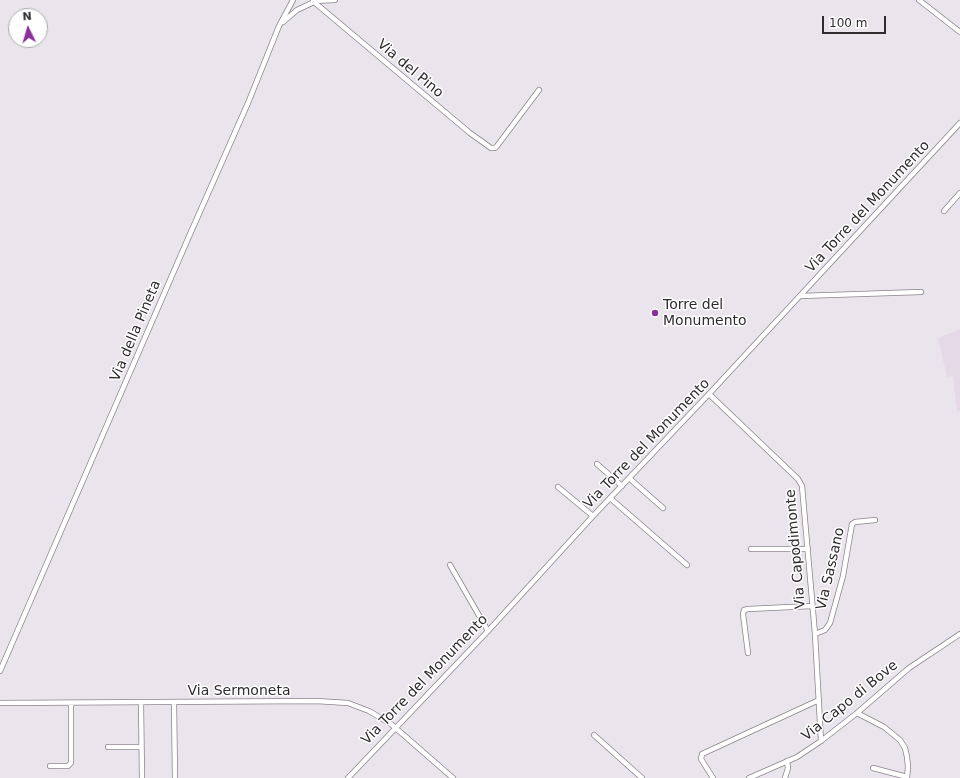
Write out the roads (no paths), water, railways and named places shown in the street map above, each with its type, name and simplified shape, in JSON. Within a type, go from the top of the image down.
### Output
[{"type":"street","name":"Via della Pineta","points":[[0,671],[248,103],[279,26],[293,0]]},
{"type":"street","points":[[279,26],[293,13],[312,1],[335,0]]},
{"type":"street","points":[[919,0],[960,32]]},
{"type":"street","name":"Via del Pino","points":[[312,1],[474,137],[487,146],[495,148],[539,90]]},
{"type":"street","name":"Via Torre del Monumento","points":[[348,778],[488,631],[593,516],[709,394],[960,123]]},
{"type":"street","points":[[944,211],[960,193]]},
{"type":"street","points":[[800,296],[921,292]]},
{"type":"street","name":"Via Capodimonte","points":[[709,394],[801,482],[804,493],[815,634],[821,741]]},
{"type":"street","points":[[598,464],[622,486]]},
{"type":"street","points":[[629,478],[663,508]]},
{"type":"street","points":[[558,487],[593,516]]},
{"type":"street","points":[[610,498],[687,565]]},
{"type":"street","name":"Via Sassano","points":[[815,634],[825,630],[830,623],[842,580],[852,524],[856,522],[875,520]]},
{"type":"street","points":[[751,549],[808,549]]},
{"type":"street","points":[[450,565],[488,631]]},
{"type":"street","points":[[748,653],[743,614],[744,610],[812,606]]},
{"type":"street","name":"Via Capo di Bove","points":[[749,778],[799,756],[821,741],[857,714],[905,671],[960,634]]},
{"type":"street","points":[[713,778],[701,759],[702,754],[819,700]]},
{"type":"street","name":"Via Sermoneta","points":[[0,703],[343,702],[356,705],[369,711],[396,728],[453,778]]},
{"type":"street","points":[[50,766],[68,766],[71,763],[71,703]]},
{"type":"street","points":[[141,703],[142,778]]},
{"type":"street","points":[[174,703],[175,778]]},
{"type":"street","points":[[857,714],[887,729],[900,740],[907,756],[907,778],[873,768]]},
{"type":"street","points":[[594,735],[642,778]]},
{"type":"street","points":[[108,747],[141,747]]},
{"type":"street","points":[[786,778],[788,767],[787,761]]},
{"type":"place","name":"Torre del Monumento","points":[[655,313]]}]
